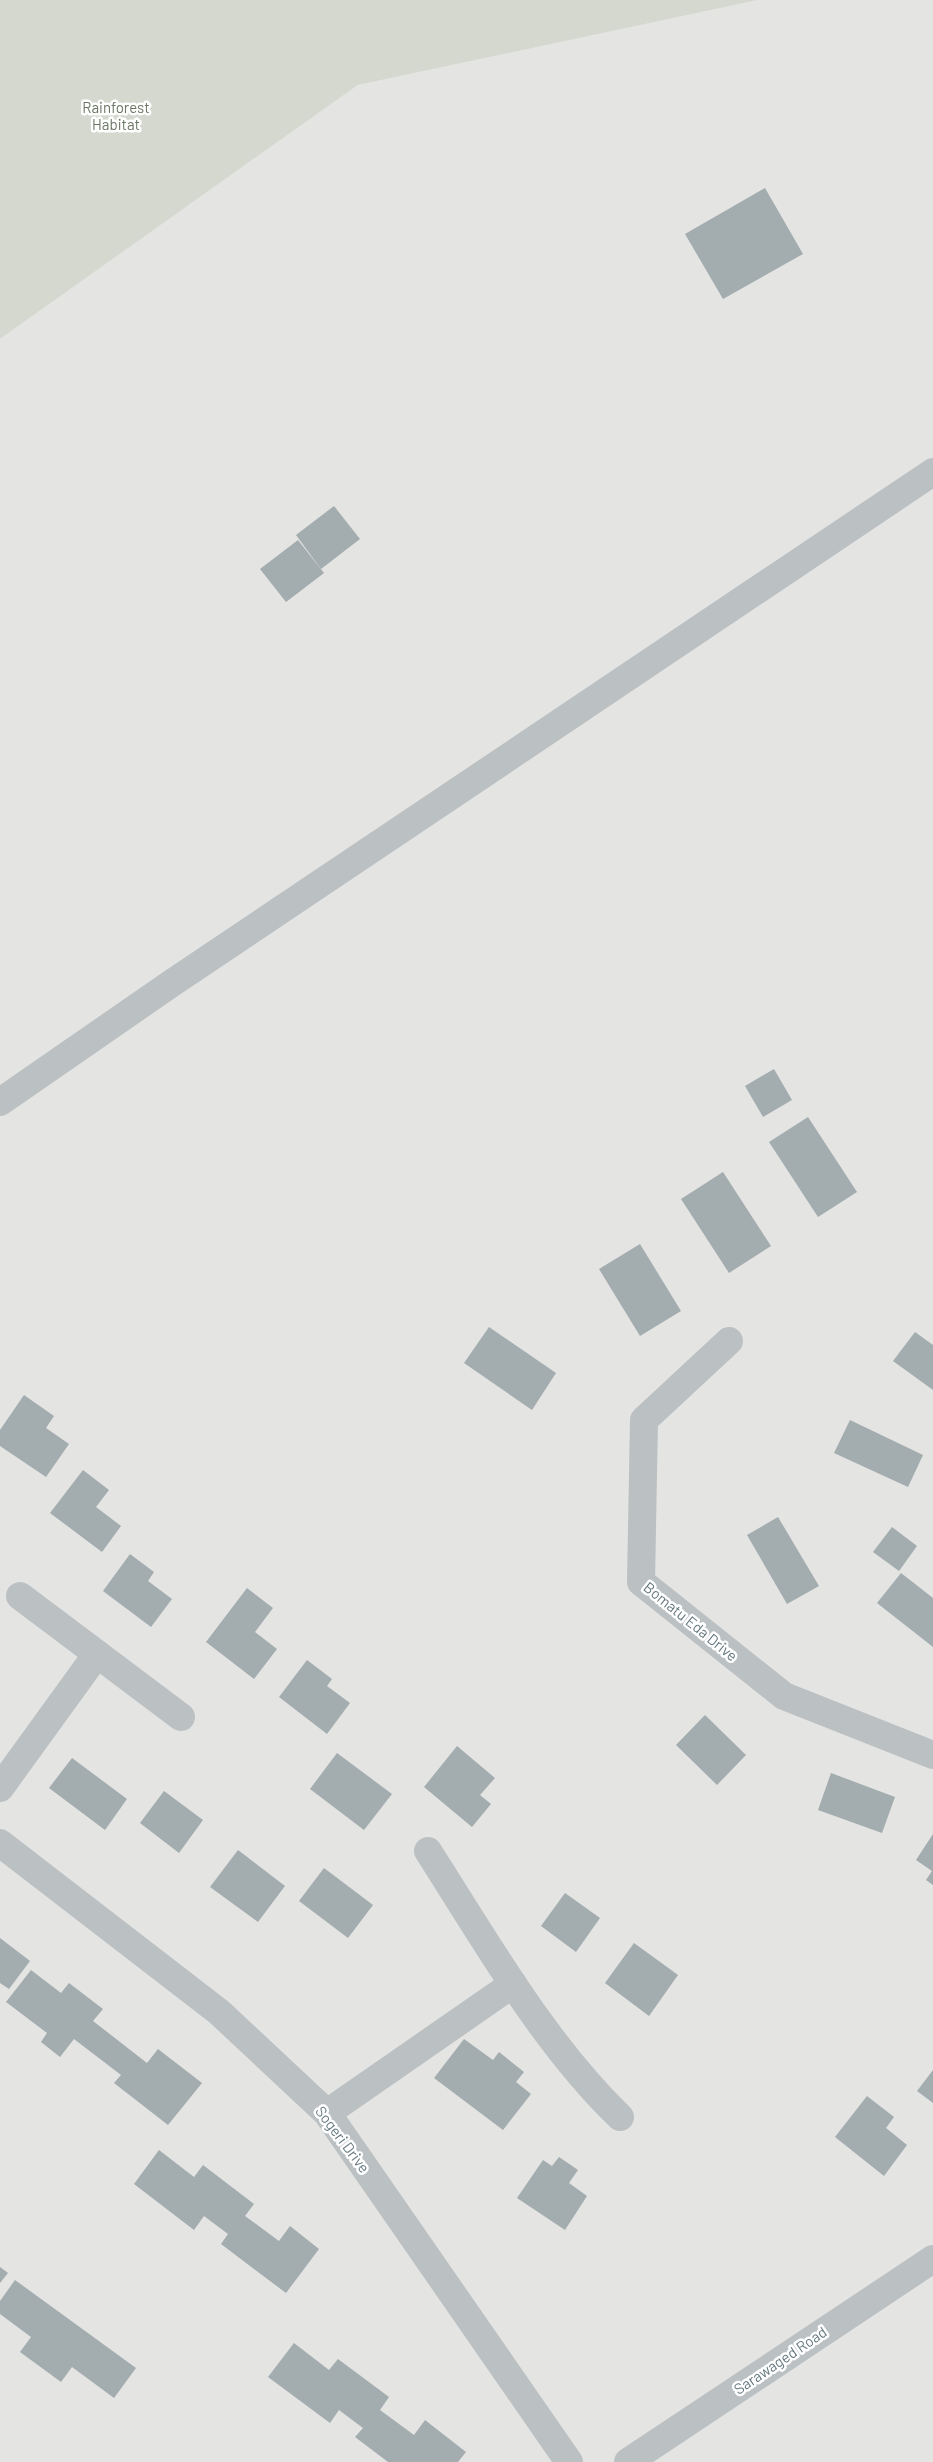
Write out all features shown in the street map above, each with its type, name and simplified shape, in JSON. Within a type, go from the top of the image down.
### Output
[{"type":"street","points":[[0,1102],[172,983],[933,472]]},
{"type":"street","name":"Bomatu Eda Drive","points":[[729,1341],[644,1420],[641,1582],[784,1696],[933,1756]]},
{"type":"street","points":[[20,1596],[181,1717]]},
{"type":"street","points":[[0,1788],[97,1654]]},
{"type":"street","name":"Sogeri Drive","points":[[0,1843],[219,2012],[327,2113],[569,2462]]},
{"type":"street","points":[[428,1851],[513,1984],[591,2090],[620,2117]]},
{"type":"street","points":[[327,2113],[513,1984]]},
{"type":"street","name":"Sarawaged Road","points":[[628,2462],[933,2259]]},
{"type":"shaded area","points":[[758,0],[933,0],[933,2462],[0,2462],[0,339],[358,85]]},
{"type":"green space","name":"Rainforest Habitat","points":[[0,0],[758,0],[358,85],[0,339]]},
{"type":"building","points":[[765,188],[803,254],[723,299],[685,234]]},
{"type":"building","points":[[334,506],[360,539],[321,569],[296,535]]},
{"type":"building","points":[[298,540],[324,573],[286,602],[260,569]]},
{"type":"building","points":[[774,1069],[792,1100],[763,1117],[745,1086]]},
{"type":"building","points":[[808,1117],[857,1192],[818,1217],[769,1142]]},
{"type":"building","points":[[723,1172],[771,1246],[729,1273],[681,1199]]},
{"type":"building","points":[[640,1244],[681,1311],[640,1336],[599,1269]]},
{"type":"building","points":[[489,1327],[556,1373],[532,1410],[464,1363]]},
{"type":"building","points":[[915,1332],[933,1345],[933,1390],[893,1361]]},
{"type":"building","points":[[24,1395],[54,1416],[46,1428],[69,1444],[46,1477],[0,1446],[0,1430]]},
{"type":"building","points":[[850,1420],[923,1455],[908,1487],[834,1453]]},
{"type":"building","points":[[83,1470],[109,1490],[96,1507],[121,1526],[102,1552],[50,1513]]},
{"type":"building","points":[[778,1517],[819,1586],[787,1604],[747,1535]]},
{"type":"building","points":[[892,1527],[917,1546],[899,1571],[873,1552]]},
{"type":"building","points":[[130,1554],[154,1572],[148,1581],[172,1599],[151,1627],[103,1591]]},
{"type":"building","points":[[901,1573],[933,1598],[933,1647],[877,1603]]},
{"type":"building","points":[[247,1588],[273,1608],[255,1632],[277,1649],[254,1679],[206,1642]]},
{"type":"building","points":[[307,1660],[332,1679],[327,1686],[350,1703],[327,1734],[279,1697]]},
{"type":"building","points":[[705,1715],[746,1755],[717,1785],[676,1745]]},
{"type":"building","points":[[457,1746],[495,1778],[480,1795],[491,1804],[472,1827],[424,1787]]},
{"type":"building","points":[[337,1753],[392,1794],[364,1830],[310,1789]]},
{"type":"building","points":[[72,1758],[127,1799],[105,1830],[49,1788]]},
{"type":"building","points":[[831,1773],[895,1797],[882,1833],[818,1810]]},
{"type":"building","points":[[164,1791],[203,1820],[179,1853],[140,1823]]},
{"type":"building","points":[[933,1834],[933,1885],[926,1880],[932,1871],[916,1860]]},
{"type":"building","points":[[238,1850],[285,1886],[258,1922],[210,1887]]},
{"type":"building","points":[[324,1868],[373,1905],[348,1938],[299,1901]]},
{"type":"building","points":[[565,1893],[600,1918],[576,1952],[541,1926]]},
{"type":"building","points":[[0,1938],[30,1961],[9,1989],[0,1983]]},
{"type":"building","points":[[634,1943],[678,1975],[649,2016],[605,1983]]},
{"type":"building","points":[[31,1970],[61,1993],[69,1983],[103,2009],[93,2021],[147,2063],[158,2049],[202,2083],[168,2125],[114,2083],[121,2075],[74,2039],[60,2057],[41,2042],[47,2033],[6,2002]]},
{"type":"building","points":[[464,2039],[493,2060],[499,2052],[524,2072],[516,2082],[531,2094],[503,2130],[434,2078]]},
{"type":"building","points":[[933,2070],[933,2103],[917,2091]]},
{"type":"building","points":[[867,2096],[894,2117],[886,2128],[907,2145],[884,2176],[835,2137]]},
{"type":"building","points":[[159,2150],[194,2177],[203,2165],[254,2204],[245,2216],[279,2241],[290,2226],[319,2249],[286,2293],[221,2244],[228,2234],[204,2216],[194,2230],[134,2184]]},
{"type":"building","points":[[559,2157],[578,2170],[569,2183],[587,2196],[565,2230],[517,2198],[543,2160],[552,2166]]},
{"type":"building","points":[[0,2267],[8,2273],[0,2283]]},
{"type":"building","points":[[15,2280],[136,2368],[114,2398],[72,2367],[61,2382],[20,2352],[31,2337],[0,2314],[0,2301]]},
{"type":"building","points":[[294,2343],[329,2370],[338,2359],[389,2397],[380,2410],[414,2435],[425,2420],[466,2452],[458,2462],[388,2462],[355,2437],[363,2428],[339,2410],[330,2423],[268,2377]]}]
